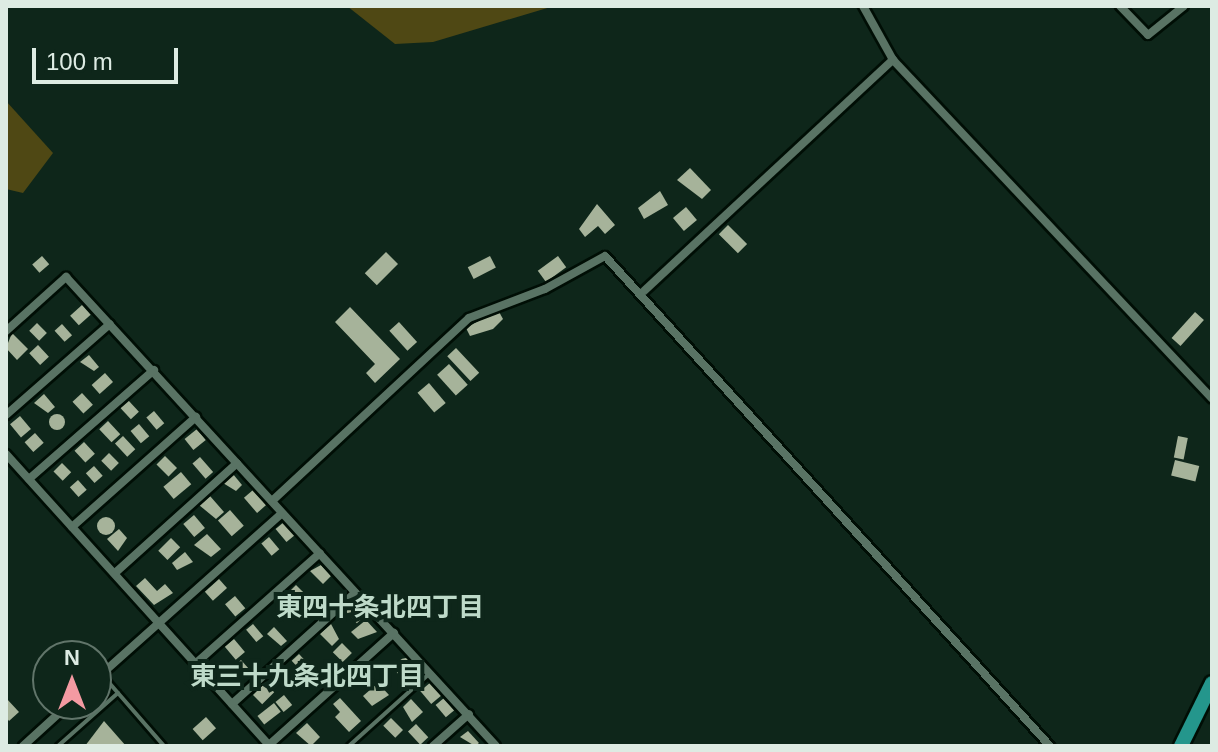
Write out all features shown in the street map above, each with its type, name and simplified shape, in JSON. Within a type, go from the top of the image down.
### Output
[{"type":"highway","points":[[1181,746],[1212,683]]},
{"type":"street","points":[[863,6],[893,60],[1212,398]]},
{"type":"street","points":[[1120,6],[1148,35],[1184,6]]},
{"type":"street","points":[[644,291],[893,60]]},
{"type":"street","points":[[272,501],[481,311],[545,289],[605,256],[644,291],[1050,746]]},
{"type":"street","points":[[6,331],[66,277],[496,746]]},
{"type":"street","points":[[6,415],[110,324]]},
{"type":"street","points":[[29,479],[154,370]]},
{"type":"street","points":[[72,527],[196,417]]},
{"type":"street","points":[[6,454],[269,746],[394,633]]},
{"type":"street","points":[[115,573],[237,463]]},
{"type":"street","points":[[112,665],[282,513]]},
{"type":"street","points":[[195,664],[320,553]]},
{"type":"street","points":[[232,704],[355,593]]},
{"type":"street","points":[[433,746],[469,714]]},
{"type":"street","points":[[23,746],[51,720]]},
{"type":"lane","points":[[349,746],[430,673]]},
{"type":"lane","points":[[112,688],[164,746]]},
{"type":"lane","points":[[58,746],[118,693]]},
{"type":"shaded area","points":[[347,6],[554,6],[433,42],[395,44]]},
{"type":"shaded area","points":[[6,101],[53,153],[23,193],[6,189]]},
{"type":"building","points":[[690,168],[711,190],[702,199],[677,180]]},
{"type":"building","points":[[660,191],[668,205],[644,219],[638,208]]},
{"type":"building","points":[[597,204],[615,225],[605,234],[598,226],[585,237],[579,229]]},
{"type":"building","points":[[686,207],[697,220],[684,231],[673,218]]},
{"type":"building","points":[[728,225],[747,244],[738,253],[719,234]]},
{"type":"building","points":[[386,252],[398,264],[377,285],[365,273]]},
{"type":"building","points":[[42,256],[49,264],[39,273],[32,265]]},
{"type":"building","points":[[490,256],[496,268],[474,279],[468,267]]},
{"type":"building","points":[[558,256],[566,267],[546,282],[538,271]]},
{"type":"building","points":[[82,305],[91,315],[79,325],[70,316]]},
{"type":"building","points":[[350,307],[400,359],[375,383],[366,373],[375,364],[335,322]]},
{"type":"building","points":[[498,310],[503,319],[493,329],[470,336],[466,328]]},
{"type":"building","points":[[1195,312],[1204,320],[1180,346],[1172,338]]},
{"type":"building","points":[[399,322],[417,342],[407,351],[389,331]]},
{"type":"building","points":[[37,323],[47,333],[39,341],[29,331]]},
{"type":"building","points":[[62,324],[72,335],[65,342],[55,331]]},
{"type":"building","points":[[12,333],[28,349],[17,360],[6,348]]},
{"type":"building","points":[[38,345],[49,357],[40,365],[29,353]]},
{"type":"building","points":[[456,348],[479,373],[470,381],[447,356]]},
{"type":"building","points":[[89,355],[99,367],[94,371],[80,362]]},
{"type":"building","points":[[449,364],[468,385],[456,396],[437,375]]},
{"type":"building","points":[[105,373],[113,382],[100,394],[92,385]]},
{"type":"building","points":[[429,383],[446,403],[434,413],[418,393]]},
{"type":"building","points":[[82,393],[93,405],[83,414],[72,402]]},
{"type":"building","points":[[44,394],[55,407],[48,413],[34,403]]},
{"type":"building","points":[[128,400],[139,412],[131,419],[120,408]]},
{"type":"building","points":[[154,411],[164,423],[157,430],[146,417]]},
{"type":"building","points":[[54,414],[60,414],[65,422],[63,428],[54,430],[49,425],[49,419]]},
{"type":"building","points":[[20,416],[31,429],[21,437],[10,424]]},
{"type":"building","points":[[108,421],[120,434],[111,442],[99,429]]},
{"type":"building","points":[[139,424],[149,436],[141,443],[131,431]]},
{"type":"building","points":[[197,429],[206,440],[193,450],[185,439]]},
{"type":"building","points":[[35,433],[44,443],[33,452],[25,442]]},
{"type":"building","points":[[123,436],[135,449],[127,457],[115,444]]},
{"type":"building","points":[[1178,436],[1188,438],[1184,460],[1174,458]]},
{"type":"building","points":[[84,442],[95,454],[85,463],[74,451]]},
{"type":"building","points":[[109,453],[119,463],[111,471],[101,461]]},
{"type":"building","points":[[165,456],[177,468],[169,477],[157,464]]},
{"type":"building","points":[[200,457],[213,472],[206,479],[192,464]]},
{"type":"building","points":[[1175,460],[1199,466],[1195,482],[1171,476]]},
{"type":"building","points":[[62,463],[71,472],[63,481],[54,471]]},
{"type":"building","points":[[94,466],[103,476],[95,483],[86,473]]},
{"type":"building","points":[[181,472],[191,484],[174,499],[163,487]]},
{"type":"building","points":[[233,474],[242,485],[236,491],[223,483]]},
{"type":"building","points":[[78,480],[87,490],[79,497],[70,487]]},
{"type":"building","points":[[253,490],[266,505],[257,513],[244,498]]},
{"type":"building","points":[[210,496],[224,512],[216,519],[199,505]]},
{"type":"building","points":[[230,510],[244,526],[232,536],[218,520]]},
{"type":"building","points":[[194,515],[205,528],[194,537],[183,524]]},
{"type":"building","points":[[106,517],[115,526],[106,535],[97,526]]},
{"type":"building","points":[[284,522],[295,535],[287,542],[276,529]]},
{"type":"building","points":[[119,529],[127,538],[118,551],[107,539]]},
{"type":"building","points":[[207,534],[221,549],[211,557],[194,545]]},
{"type":"building","points":[[269,537],[279,549],[272,556],[261,543]]},
{"type":"building","points":[[171,538],[180,547],[167,560],[158,551]]},
{"type":"building","points":[[185,552],[193,562],[177,570],[172,563]]},
{"type":"building","points":[[321,565],[331,576],[323,584],[310,571]]},
{"type":"building","points":[[145,578],[157,591],[165,584],[173,593],[154,605],[136,586]]},
{"type":"building","points":[[219,579],[227,588],[213,601],[205,592]]},
{"type":"building","points":[[296,585],[307,596],[299,605],[288,593]]},
{"type":"building","points":[[235,596],[245,608],[235,617],[225,604]]},
{"type":"building","points":[[354,604],[365,616],[357,623],[346,612]]},
{"type":"building","points":[[366,620],[377,632],[358,639],[351,632]]},
{"type":"building","points":[[253,624],[263,636],[256,642],[246,630]]},
{"type":"building","points":[[331,624],[339,639],[332,646],[320,634]]},
{"type":"building","points":[[274,627],[287,641],[281,646],[267,634]]},
{"type":"building","points":[[234,639],[245,652],[236,660],[225,647]]},
{"type":"building","points":[[342,643],[352,653],[343,662],[333,652]]},
{"type":"building","points":[[299,654],[311,667],[304,674],[292,661]]},
{"type":"building","points":[[406,658],[413,661],[416,668],[413,675],[406,678],[399,675],[396,668],[399,661]]},
{"type":"building","points":[[241,660],[250,670],[238,680],[229,671]]},
{"type":"building","points":[[286,666],[297,678],[289,685],[278,674]]},
{"type":"building","points":[[364,671],[374,682],[366,690],[356,678]]},
{"type":"building","points":[[431,682],[442,695],[431,704],[420,691]]},
{"type":"building","points":[[265,683],[274,692],[262,704],[253,695]]},
{"type":"building","points":[[378,683],[389,695],[372,706],[363,696]]},
{"type":"building","points":[[284,695],[292,705],[284,712],[275,702]]},
{"type":"building","points":[[6,698],[19,712],[9,721],[6,717]]},
{"type":"building","points":[[340,698],[361,721],[349,732],[335,717],[340,712],[333,704]]},
{"type":"building","points":[[444,698],[454,710],[446,717],[436,705]]},
{"type":"building","points":[[411,699],[423,712],[412,722],[403,707]]},
{"type":"building","points":[[274,703],[281,712],[264,725],[257,716]]},
{"type":"building","points":[[206,717],[216,728],[203,740],[193,729]]},
{"type":"building","points":[[391,718],[403,730],[395,738],[383,726]]},
{"type":"building","points":[[104,721],[126,746],[85,746]]},
{"type":"building","points":[[307,723],[320,737],[311,746],[296,733]]},
{"type":"building","points":[[416,724],[428,737],[420,745],[408,732]]},
{"type":"building","points":[[468,731],[479,743],[475,746],[460,737]]},
{"type":"district","name":"東四十条北四丁目","points":[[380,608]]},
{"type":"district","name":"東三十九条北四丁目","points":[[307,677]]}]
